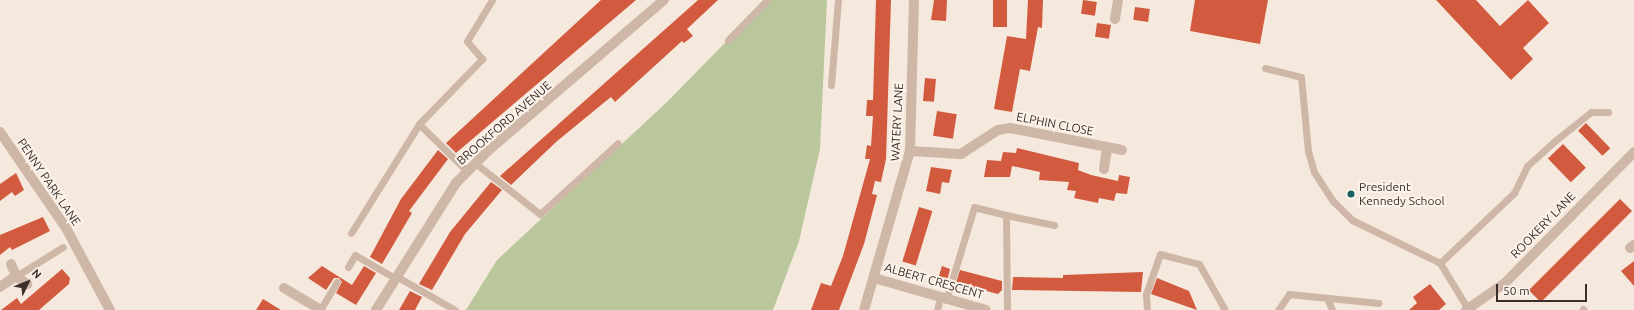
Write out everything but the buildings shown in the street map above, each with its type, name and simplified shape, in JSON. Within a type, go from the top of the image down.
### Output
[{"type":"street","name":"BROOKFORD AVENUE","points":[[376,310],[435,212],[475,163],[664,0]]},
{"type":"street","name":"WATERY LANE","points":[[864,310],[910,151],[914,0]]},
{"type":"street","points":[[1115,19],[1118,0]]},
{"type":"street","name":"ELPHIN CLOSE","points":[[910,151],[961,154],[998,130],[1010,128],[1122,150]]},
{"type":"street","name":"PENNY PARK LANE","points":[[0,132],[66,228],[110,310]]},
{"type":"street","name":"ELPHIN CLOSE","points":[[1104,169],[1107,148]]},
{"type":"street","name":"ROOKERY LANE","points":[[1467,309],[1505,282],[1634,152]]},
{"type":"street","points":[[11,264],[16,276],[27,284]]},
{"type":"street","points":[[0,287],[16,276]]},
{"type":"street","name":"ALBERT CRESCENT","points":[[874,278],[943,299],[986,310]]},
{"type":"street","points":[[284,288],[320,310]]},
{"type":"lane","points":[[351,233],[419,124],[482,58],[467,41],[492,0]]},
{"type":"lane","points":[[728,40],[767,0]]},
{"type":"lane","points":[[831,85],[838,0]]},
{"type":"lane","points":[[1265,68],[1301,76],[1308,151],[1314,172],[1333,201],[1352,220],[1440,263],[1467,309]]},
{"type":"lane","points":[[1440,263],[1514,193],[1527,166],[1591,112],[1608,112]]},
{"type":"lane","points":[[419,124],[467,172]]},
{"type":"lane","points":[[475,163],[540,214],[618,143]]},
{"type":"lane","points":[[937,310],[943,299],[974,207],[1054,225]]},
{"type":"lane","points":[[1006,215],[1007,310]]},
{"type":"lane","points":[[16,276],[63,247]]},
{"type":"lane","points":[[1147,310],[1146,294],[1160,254],[1199,264],[1225,310]]},
{"type":"lane","points":[[348,267],[355,255],[456,310]]},
{"type":"lane","points":[[320,310],[337,282]]},
{"type":"lane","points":[[1278,310],[1288,294],[1379,303]]},
{"type":"lane","points":[[1327,298],[1332,310]]},
{"type":"green space","points":[[767,0],[827,0],[820,149],[799,241],[773,310],[466,310],[497,260],[667,102]]},
{"type":"place","name":"President Kennedy School","points":[[1351,194]]}]
